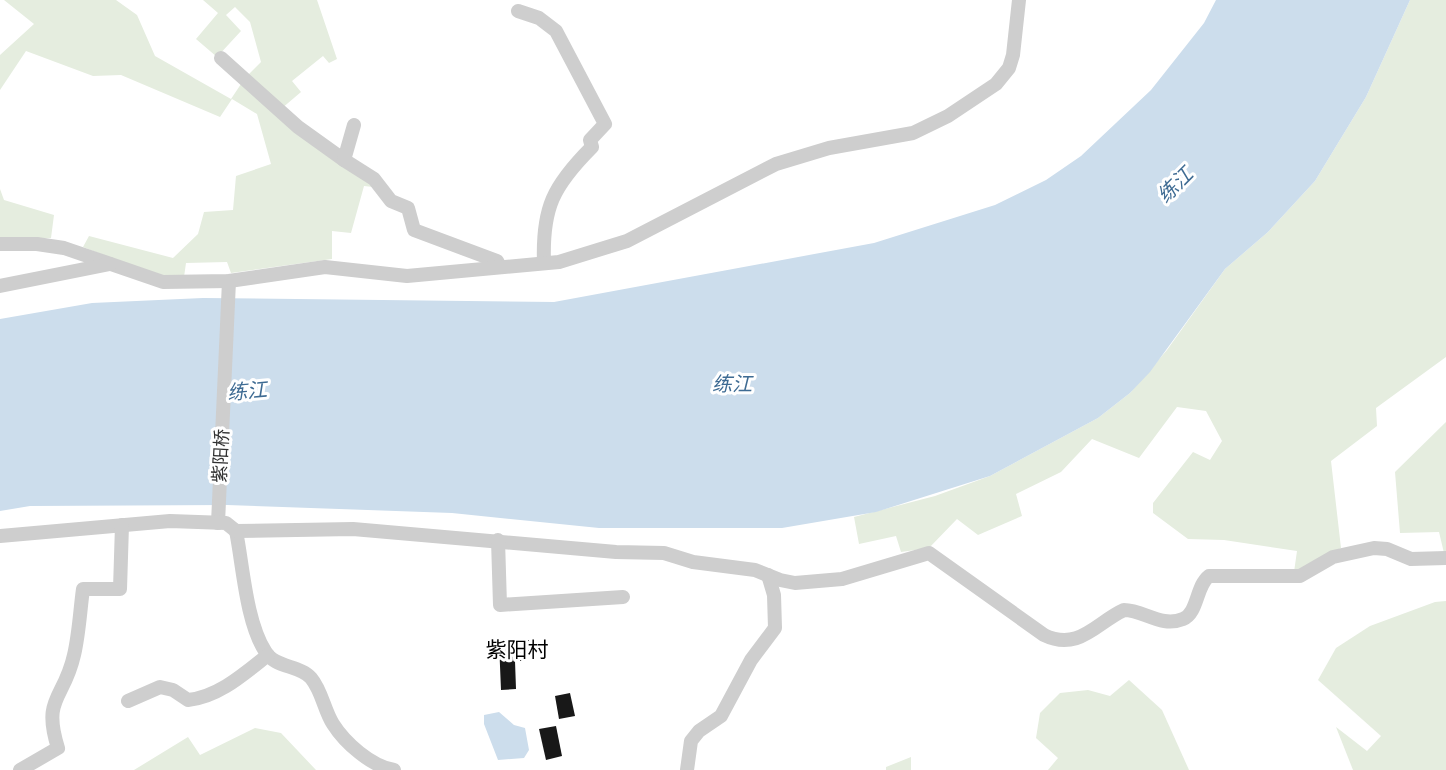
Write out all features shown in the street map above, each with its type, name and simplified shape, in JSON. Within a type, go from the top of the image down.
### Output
[{"type":"street","points":[[0,244],[37,244],[64,248],[163,282],[229,281],[325,267],[407,276],[559,262],[627,241],[776,164],[829,148],[913,133],[948,116],[996,84],[1008,68],[1013,55],[1019,0]]},
{"type":"street","points":[[518,11],[539,18],[556,31],[605,124],[590,140],[592,147],[566,173],[549,203],[548,218],[543,229],[544,263]]},
{"type":"street","points":[[221,58],[298,127],[374,179],[391,201],[408,208],[414,230],[497,261],[500,267]]},
{"type":"street","points":[[344,160],[354,125]]},
{"type":"street","points":[[0,286],[110,264]]},
{"type":"street","name":"紫阳桥","points":[[218,522],[229,281]]},
{"type":"street","points":[[0,536],[170,521],[226,523],[236,531],[353,529],[616,552],[664,553],[688,561],[755,570],[795,583],[842,579],[924,553],[934,554],[1044,635],[1057,639],[1083,636],[1124,610],[1156,620],[1182,620],[1189,614],[1200,586],[1209,576],[1300,576],[1333,556],[1374,548],[1387,549],[1411,559],[1446,558]]},
{"type":"street","points":[[20,770],[58,748],[51,724],[51,708],[66,681],[74,654],[83,589],[120,589],[122,525]]},
{"type":"street","points":[[236,531],[254,624],[268,655],[310,676],[332,724],[346,741],[374,762],[394,770]]},
{"type":"street","points":[[498,540],[500,605],[623,597]]},
{"type":"street","points":[[687,770],[691,741],[699,731],[721,716],[751,660],[775,628],[774,595],[768,575]]},
{"type":"street","points":[[128,701],[160,687],[173,690],[188,700],[210,694],[237,679],[268,655]]},
{"type":"shaded area","points":[[4,0],[116,0],[137,15],[155,56],[231,99],[243,81],[367,176],[373,187],[364,186],[351,233],[332,231],[332,259],[231,273],[227,262],[186,263],[184,277],[161,277],[83,247],[89,236],[173,258],[198,234],[204,212],[233,210],[236,176],[271,164],[257,114],[232,99],[220,117],[121,75],[93,76],[26,51],[0,90],[0,55],[34,24]]},
{"type":"shaded area","points":[[203,0],[317,0],[337,59],[329,63],[323,56],[292,81],[301,92],[281,109],[246,77],[261,62],[250,22],[235,7],[226,15],[241,31],[217,57],[196,39],[218,13]]},
{"type":"shaded area","points":[[1410,0],[1446,0],[1446,357],[1376,408],[1377,426],[1331,461],[1341,548],[1294,572],[1297,551],[1224,540],[1188,539],[1153,513],[1153,503],[1193,452],[1210,460],[1222,441],[1206,411],[1177,407],[1139,458],[1092,439],[1061,472],[1016,494],[1022,516],[978,535],[957,519],[929,548],[901,552],[896,536],[859,544],[854,517],[935,496],[990,476],[1098,418],[1130,393],[1167,350],[1225,269],[1268,232],[1315,181],[1366,97]]},
{"type":"shaded area","points":[[0,189],[4,200],[54,215],[51,238],[0,239]]},
{"type":"shaded area","points":[[1446,422],[1446,553],[1444,553],[1439,532],[1400,533],[1395,472]]},
{"type":"shaded area","points":[[1446,601],[1446,770],[1353,770],[1336,727],[1367,751],[1381,736],[1318,680],[1336,648],[1370,626],[1435,602]]},
{"type":"shaded area","points":[[1129,680],[1162,710],[1189,770],[1048,770],[1058,758],[1036,738],[1040,713],[1060,693],[1088,690],[1110,696]]},
{"type":"shaded area","points":[[255,728],[281,733],[316,770],[134,770],[188,737],[200,755]]},
{"type":"shaded area","points":[[911,757],[911,770],[886,770],[886,767]]},
{"type":"water","name":"练江","points":[[1216,0],[1410,0],[1366,97],[1315,181],[1268,232],[1225,269],[1150,372],[1130,393],[1098,418],[990,476],[876,512],[782,528],[599,528],[452,513],[227,505],[30,506],[0,511],[0,319],[92,303],[203,298],[554,302],[874,243],[995,205],[1046,180],[1081,156],[1151,90],[1204,23]]},
{"type":"water","points":[[499,712],[514,725],[525,728],[529,750],[524,758],[498,760],[484,724],[484,715]]},
{"type":"building","points":[[529,640],[529,651],[525,652],[525,661],[515,661],[516,689],[501,690],[499,642]]},
{"type":"building","points":[[570,693],[575,716],[559,719],[555,696]]},
{"type":"building","points":[[556,726],[562,756],[546,760],[539,729]]},
{"type":"district","name":"紫阳村","points":[[517,650]]}]
